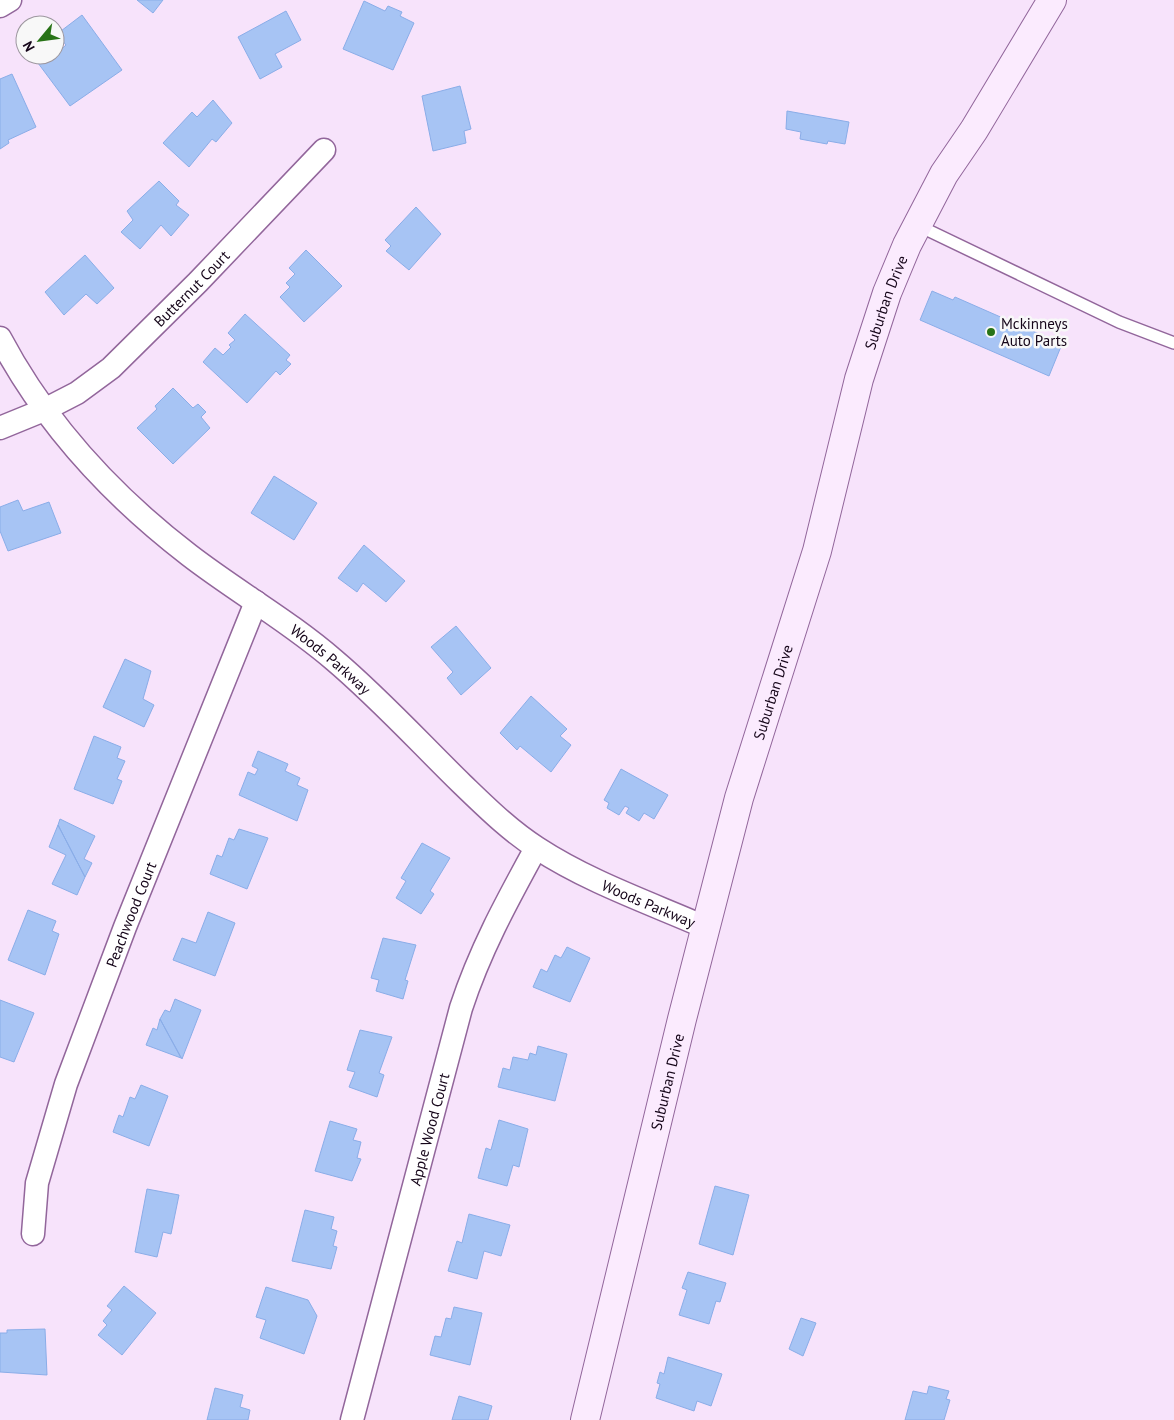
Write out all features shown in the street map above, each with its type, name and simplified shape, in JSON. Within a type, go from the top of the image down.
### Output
[{"type":"main road","name":"Suburban Drive","points":[[584,1420],[739,798],[817,551],[859,379],[887,293],[917,225],[944,174],[974,130],[1052,0]]},
{"type":"street","points":[[0,6],[10,0]]},
{"type":"street","name":"Butternut Court","points":[[0,428],[44,410],[77,393],[111,368],[198,282],[324,150]]},
{"type":"street","name":"Woods Parkway","points":[[0,338],[44,410],[88,465],[122,500],[190,556],[297,630],[335,660],[500,821],[536,848],[574,870],[707,928]]},
{"type":"street","name":"Peachwood Court","points":[[33,1234],[37,1183],[66,1084],[126,927],[256,602]]},
{"type":"street","name":"Apple Wood Court","points":[[352,1420],[427,1129],[463,1000],[490,930],[536,848]]},
{"type":"lane","points":[[917,225],[1119,322],[1174,343]]},
{"type":"building","points":[[137,0],[163,0],[153,13]]},
{"type":"building","points":[[364,1],[385,11],[388,6],[402,12],[400,16],[414,23],[393,70],[343,49]]},
{"type":"building","points":[[286,11],[301,40],[275,54],[282,67],[260,79],[238,37]]},
{"type":"building","points":[[82,15],[122,70],[70,106],[39,65],[65,65],[65,28]]},
{"type":"building","points":[[12,74],[36,127],[8,140],[9,143],[0,149],[0,79]]},
{"type":"building","points":[[460,86],[471,129],[464,131],[466,143],[433,151],[422,96]]},
{"type":"building","points":[[213,100],[232,123],[216,142],[212,139],[189,167],[163,143],[192,112],[197,117]]},
{"type":"building","points":[[787,111],[849,122],[845,144],[828,141],[827,144],[800,139],[801,132],[786,129]]},
{"type":"building","points":[[159,181],[179,201],[176,205],[189,215],[171,236],[161,225],[140,249],[121,232],[133,220],[127,211]]},
{"type":"building","points":[[416,207],[441,234],[409,270],[386,251],[391,246],[385,240]]},
{"type":"building","points":[[306,250],[342,286],[304,322],[280,297],[290,287],[286,283],[295,274],[289,268]]},
{"type":"building","points":[[85,255],[114,288],[97,304],[86,294],[64,315],[45,292]]},
{"type":"building","name":"Mckinneys Auto Parts","points":[[932,291],[953,300],[955,297],[1062,344],[1049,376],[920,320]]},
{"type":"building","points":[[245,314],[290,355],[286,360],[291,364],[280,375],[276,371],[247,403],[203,362],[215,348],[223,355],[231,347],[229,345],[235,340],[228,333]]},
{"type":"building","points":[[173,388],[193,408],[198,404],[206,412],[201,417],[210,428],[173,464],[137,428],[157,409],[155,406]]},
{"type":"building","points":[[274,476],[317,503],[294,540],[251,513]]},
{"type":"building","points":[[18,500],[23,511],[49,502],[61,533],[8,551],[0,531],[0,507]]},
{"type":"building","points":[[364,545],[405,581],[386,602],[363,583],[357,592],[338,578]]},
{"type":"building","points":[[456,626],[491,668],[461,695],[447,678],[453,672],[431,647]]},
{"type":"building","points":[[125,659],[151,671],[143,699],[154,705],[144,727],[103,707]]},
{"type":"building","points":[[531,696],[567,729],[560,736],[571,745],[551,772],[520,746],[517,750],[500,733]]},
{"type":"building","points":[[94,736],[121,747],[117,758],[125,761],[117,779],[122,781],[113,804],[74,789]]},
{"type":"building","points":[[258,751],[288,764],[285,771],[300,778],[297,785],[308,790],[297,821],[239,795],[248,772],[255,775],[258,769],[252,766]]},
{"type":"building","points":[[621,769],[668,795],[654,819],[644,813],[639,821],[626,813],[629,808],[625,806],[619,815],[607,808],[609,803],[604,800]]},
{"type":"building","points":[[60,819],[95,836],[84,859],[92,863],[85,877],[58,825]]},
{"type":"building","points":[[58,825],[85,877],[77,895],[52,884],[66,855],[49,847]]},
{"type":"building","points":[[239,829],[268,838],[247,889],[210,874],[217,855],[222,857],[229,838],[234,840]]},
{"type":"building","points":[[422,843],[450,858],[430,891],[434,894],[421,914],[396,898],[406,881],[401,878]]},
{"type":"building","points":[[28,910],[56,921],[52,931],[59,934],[45,975],[8,960]]},
{"type":"building","points":[[208,912],[235,923],[215,976],[173,960],[182,938],[196,943]]},
{"type":"building","points":[[383,938],[416,945],[405,980],[408,981],[403,999],[376,991],[379,980],[371,978]]},
{"type":"building","points":[[567,947],[590,958],[570,1002],[533,987],[541,969],[547,972],[555,955],[561,958]]},
{"type":"building","points":[[175,999],[201,1010],[182,1059],[160,1019],[165,1010],[170,1012]]},
{"type":"building","points":[[0,1000],[34,1013],[14,1062],[0,1057]]},
{"type":"building","points":[[160,1019],[181,1058],[146,1045],[153,1028],[157,1030]]},
{"type":"building","points":[[360,1030],[392,1037],[379,1073],[384,1075],[377,1097],[349,1087],[355,1072],[347,1070]]},
{"type":"building","points":[[538,1046],[567,1054],[555,1101],[498,1087],[503,1068],[510,1070],[513,1057],[528,1060],[530,1053],[536,1055]]},
{"type":"building","points":[[141,1085],[168,1096],[149,1146],[113,1132],[119,1115],[123,1117],[130,1097],[135,1099]]},
{"type":"building","points":[[499,1120],[528,1129],[519,1167],[513,1165],[507,1186],[478,1178],[486,1148],[491,1150]]},
{"type":"building","points":[[330,1121],[357,1129],[353,1140],[361,1142],[357,1158],[361,1159],[352,1181],[315,1171]]},
{"type":"building","points":[[715,1186],[749,1195],[733,1255],[699,1244]]},
{"type":"building","points":[[147,1189],[179,1195],[171,1234],[163,1232],[157,1257],[135,1252]]},
{"type":"building","points":[[305,1210],[334,1217],[331,1229],[337,1231],[333,1246],[337,1247],[331,1269],[292,1261]]},
{"type":"building","points":[[469,1214],[510,1225],[501,1256],[484,1251],[477,1279],[448,1271],[457,1241],[462,1243]]},
{"type":"building","points":[[688,1272],[726,1283],[720,1302],[716,1301],[709,1324],[679,1315],[687,1290],[682,1288]]},
{"type":"building","points":[[124,1286],[156,1313],[122,1355],[98,1335],[107,1325],[103,1321],[112,1310],[107,1306]]},
{"type":"building","points":[[266,1287],[308,1300],[317,1316],[304,1354],[260,1338],[266,1320],[256,1317]]},
{"type":"building","points":[[454,1307],[482,1313],[470,1365],[430,1355],[435,1336],[441,1337],[446,1318],[451,1319]]},
{"type":"building","points":[[801,1318],[816,1323],[803,1356],[789,1349]]},
{"type":"building","points":[[45,1329],[47,1375],[0,1372],[0,1333],[7,1333],[7,1330]]},
{"type":"building","points":[[668,1357],[722,1374],[711,1406],[697,1401],[694,1411],[656,1398],[660,1384],[657,1383],[660,1372],[664,1374]]},
{"type":"building","points":[[929,1386],[949,1391],[946,1399],[950,1400],[944,1420],[905,1420],[913,1391],[927,1394]]},
{"type":"building","points":[[215,1388],[243,1395],[240,1407],[250,1410],[248,1420],[207,1420]]},
{"type":"building","points":[[459,1396],[492,1406],[488,1420],[452,1420]]},
{"type":"place","name":"Mckinneys Auto Parts","points":[[991,332]]}]
